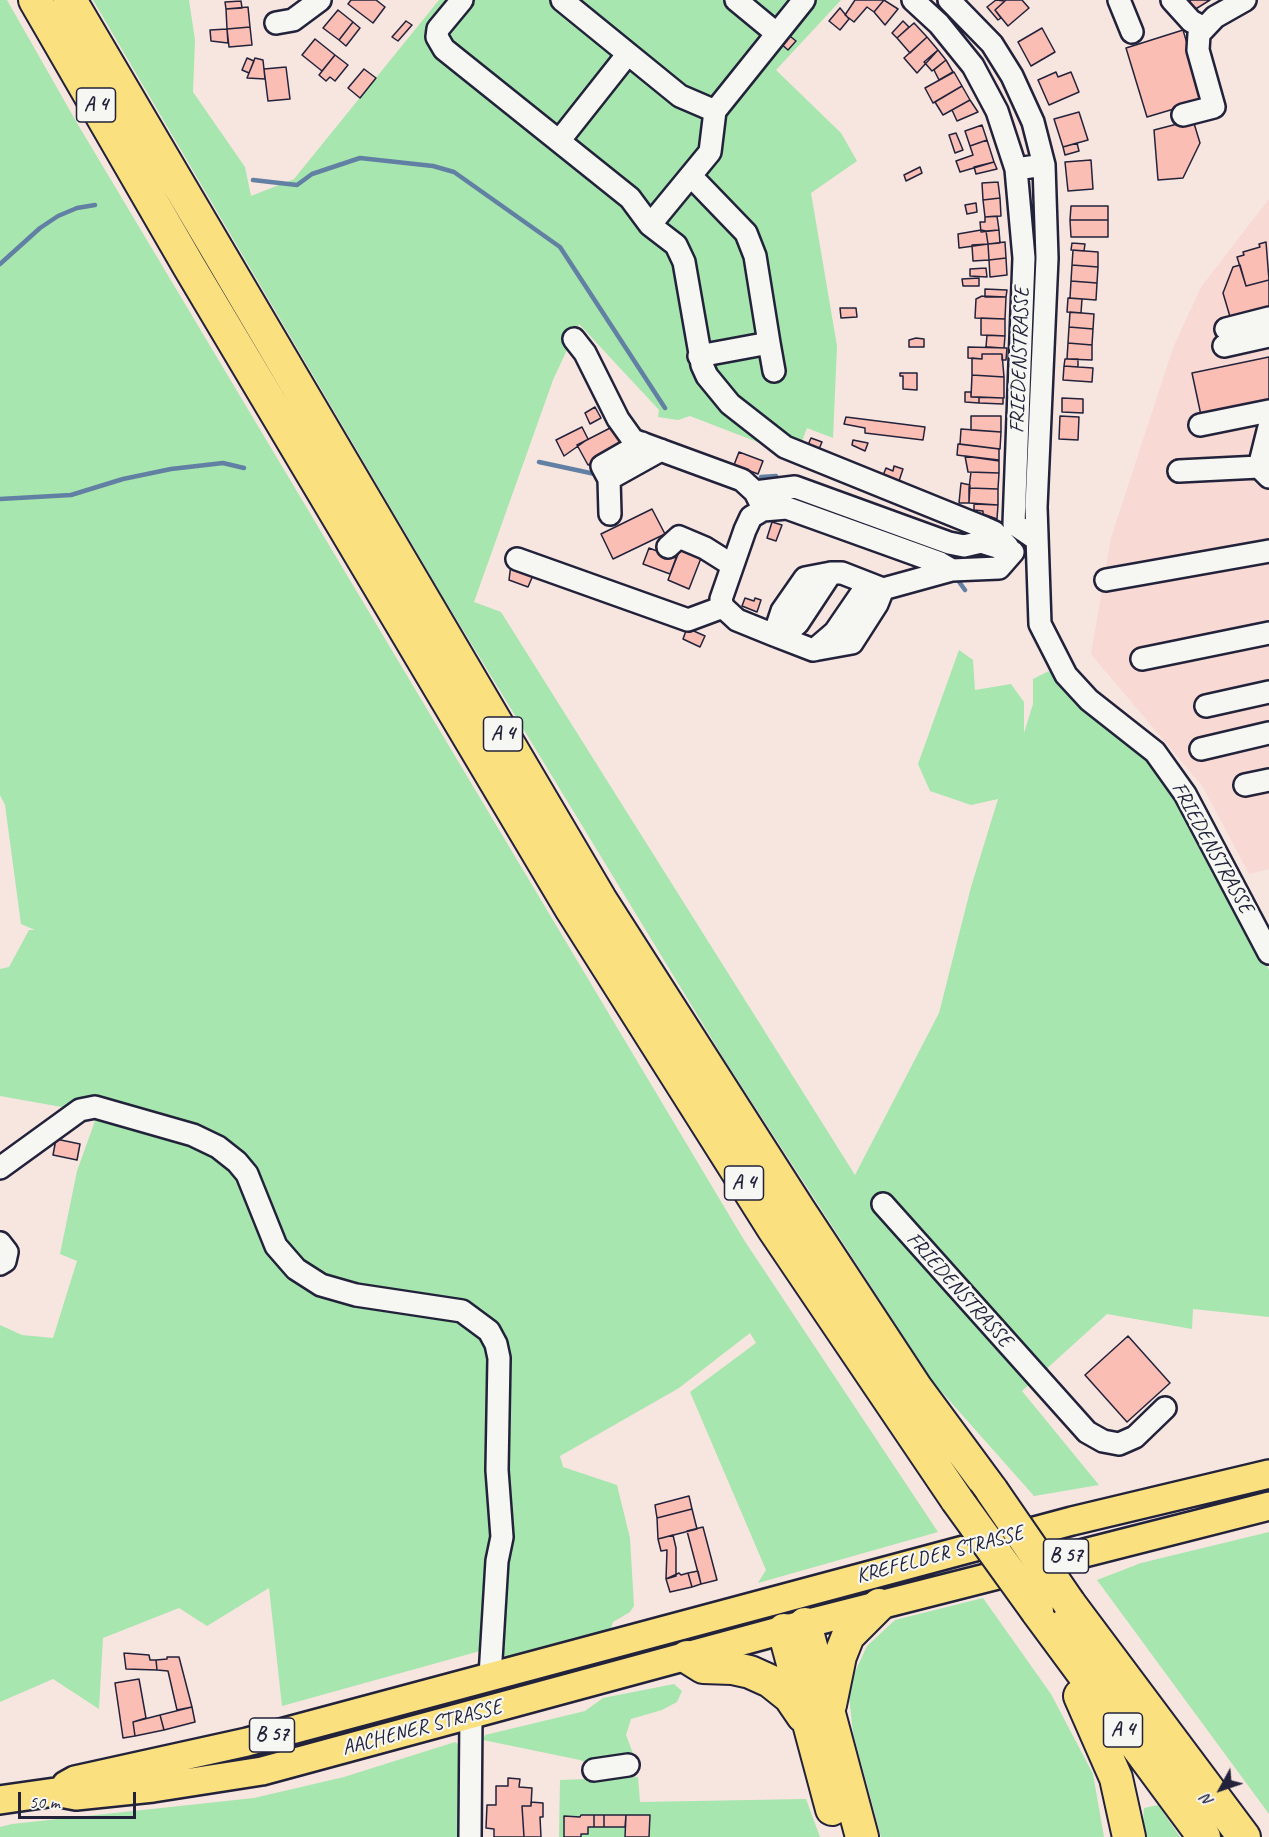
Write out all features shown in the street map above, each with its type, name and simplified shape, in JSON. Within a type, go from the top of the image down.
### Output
[{"type":"highway","name":"A 4","points":[[35,0],[171,203],[217,252],[600,898],[799,1210],[916,1388],[992,1491],[1069,1603],[1242,1831]]},
{"type":"highway","name":"A 4","points":[[70,0],[171,203],[189,268],[572,910],[772,1227],[830,1314],[957,1500],[1204,1837]]},
{"type":"highway","points":[[819,1719],[848,1636],[879,1605]]},
{"type":"highway","points":[[1040,1616],[1109,1757],[1122,1796],[1129,1837]]},
{"type":"highway","points":[[795,1627],[819,1719],[840,1837]]},
{"type":"highway","points":[[687,1656],[704,1667],[732,1668],[750,1672],[770,1681],[819,1719],[862,1837]]},
{"type":"main road","name":"KREFELDER STRASSE","points":[[759,1604],[1072,1521],[1269,1474]]},
{"type":"main road","name":"KREFELDER STRASSE","points":[[795,1627],[1269,1506]]},
{"type":"main road","points":[[786,1596],[795,1627]]},
{"type":"main road","name":"AACHENER STRASSE","points":[[55,1792],[75,1780],[247,1742],[759,1604]]},
{"type":"main road","name":"AACHENER STRASSE","points":[[0,1800],[55,1792],[76,1796],[222,1778],[338,1752],[795,1627]]},
{"type":"main road","points":[[471,1715],[490,1676]]},
{"type":"street","points":[[276,23],[293,20],[320,0]]},
{"type":"street","points":[[462,0],[438,29],[436,37],[444,49],[630,198],[650,225],[670,238],[682,256],[699,356],[706,376],[723,397],[747,419],[785,447],[994,532],[1013,552]]},
{"type":"street","points":[[562,0],[680,96],[715,111]]},
{"type":"street","points":[[736,0],[776,33]]},
{"type":"street","points":[[650,225],[710,152],[715,111],[804,0]]},
{"type":"street","name":"FRIEDENSTRASSE","points":[[913,0],[939,24],[973,66],[997,111],[1016,169],[1024,258],[1014,524],[1036,547]]},
{"type":"street","name":"FRIEDENSTRASSE","points":[[949,0],[992,44],[1012,76],[1033,122],[1044,165],[1047,258],[1036,547],[1038,613],[1054,655],[1066,675],[1089,700],[1155,752],[1185,794],[1269,953]]},
{"type":"street","points":[[1119,0],[1132,32]]},
{"type":"street","points":[[1172,0],[1191,21],[1204,28]]},
{"type":"street","points":[[1182,115],[1214,107],[1198,50],[1199,34],[1215,17],[1245,0]]},
{"type":"street","points":[[559,141],[627,55]]},
{"type":"street","points":[[1016,169],[1044,165]]},
{"type":"street","points":[[691,176],[746,233],[755,256],[774,371]]},
{"type":"street","points":[[1269,318],[1225,338],[1269,336]]},
{"type":"street","points":[[574,339],[585,353],[618,419],[633,440],[742,480],[759,501],[787,508],[940,563],[952,570]]},
{"type":"street","points":[[699,356],[769,343]]},
{"type":"street","points":[[1200,425],[1269,411]]},
{"type":"street","points":[[1179,471],[1264,472],[1269,427]]},
{"type":"street","points":[[610,514],[609,480],[602,466],[651,447]]},
{"type":"street","points":[[883,590],[877,604],[852,642],[813,650],[737,620],[723,607],[723,590],[759,501],[795,487],[949,543],[964,546],[981,542],[1013,552],[1036,547]]},
{"type":"street","points":[[668,547],[679,537],[705,548],[732,564]]},
{"type":"street","points":[[1106,580],[1269,551]]},
{"type":"street","points":[[774,635],[790,630],[798,623],[831,573],[842,573],[883,590],[952,570],[999,568],[1013,552]]},
{"type":"street","points":[[517,559],[688,620],[723,607]]},
{"type":"street","points":[[1142,659],[1269,633]]},
{"type":"street","points":[[1206,706],[1269,692]]},
{"type":"street","points":[[1201,749],[1269,734]]},
{"type":"street","points":[[1245,785],[1269,780]]},
{"type":"street","points":[[1,1172],[18,1153],[80,1110],[95,1107],[193,1135],[218,1147],[247,1174],[276,1246],[296,1269],[321,1285],[356,1295],[462,1311],[489,1330],[496,1344],[499,1358],[497,1460],[502,1537],[497,1561],[490,1676]]},
{"type":"street","name":"FRIEDENSTRASSE","points":[[883,1204],[1087,1432],[1103,1441],[1119,1444],[1135,1437],[1166,1408]]},
{"type":"street","points":[[0,1243],[7,1252],[5,1261],[0,1264]]},
{"type":"street","points":[[470,1837],[471,1715]]},
{"type":"street","points":[[594,1770],[628,1765]]},
{"type":"shaded area","points":[[1269,199],[1269,869],[1249,874],[1203,787],[1091,654],[1111,538],[1173,348],[1201,287]]},
{"type":"green space","points":[[0,0],[7,0],[77,123],[744,1240],[938,1532],[758,1583],[766,1570],[690,1392],[756,1343],[750,1333],[679,1388],[560,1456],[563,1467],[617,1485],[630,1538],[634,1606],[630,1612],[613,1622],[609,1634],[507,1659],[498,1646],[282,1706],[269,1588],[207,1626],[179,1608],[103,1638],[99,1709],[53,1679],[0,1702],[0,1325],[22,1335],[53,1338],[77,1261],[60,1254],[77,1171],[95,1121],[78,1118],[73,1109],[0,1096],[0,969],[9,967],[29,930],[35,930],[21,924],[5,805],[0,795]]},
{"type":"green space","points":[[93,0],[189,0],[195,40],[193,92],[245,167],[251,196],[294,179],[439,0],[841,0],[776,70],[841,133],[857,161],[811,193],[837,346],[833,438],[807,428],[796,457],[690,416],[678,420],[658,417],[659,410],[579,324],[553,380],[474,602],[501,612],[855,1175],[939,1013],[971,887],[998,799],[971,805],[930,791],[918,764],[959,650],[973,660],[975,690],[1011,684],[1024,702],[1024,733],[1033,704],[1033,679],[1049,671],[1083,706],[1146,759],[1178,798],[1269,970],[1269,1317],[1193,1309],[1192,1329],[1107,1314],[1022,1391],[1099,1485],[1034,1496],[933,1382],[726,1062],[446,602]]},
{"type":"green space","points":[[1269,1532],[1269,1814],[1097,1580],[1141,1563]]},
{"type":"green space","points":[[983,1598],[1051,1694],[1093,1774],[1104,1837],[881,1837],[853,1733],[848,1687],[867,1646],[895,1620]]},
{"type":"green space","points":[[674,1684],[682,1691],[677,1702],[662,1710],[631,1719],[626,1735],[634,1756],[632,1761],[596,1767],[580,1760],[483,1740],[485,1735],[585,1711],[603,1698]]},
{"type":"green space","points":[[455,1742],[460,1746],[463,1761],[462,1837],[0,1837],[0,1827],[12,1824],[254,1798],[344,1777]]},
{"type":"green space","points":[[638,1777],[640,1802],[806,1799],[820,1837],[559,1837],[560,1780]]},
{"type":"green space","points":[[1158,1805],[1180,1837],[1142,1837],[1144,1808]]},
{"type":"building","points":[[351,0],[376,0],[385,7],[373,23],[348,4]]},
{"type":"building","points":[[855,0],[884,0],[874,12],[867,7],[854,22],[845,15]]},
{"type":"building","points":[[884,0],[898,9],[885,25],[874,12]]},
{"type":"building","points":[[996,0],[1005,1],[995,10],[1001,18],[998,20],[987,7]]},
{"type":"building","points":[[1006,0],[1022,0],[1029,8],[1008,26],[995,10]]},
{"type":"building","points":[[1191,0],[1210,0],[1194,10],[1189,2]]},
{"type":"building","points":[[241,1],[242,8],[226,9],[225,2]]},
{"type":"building","points":[[248,7],[250,27],[227,29],[226,9]]},
{"type":"building","points":[[840,8],[849,19],[840,30],[829,21]]},
{"type":"building","points":[[338,10],[353,22],[339,40],[323,28]]},
{"type":"building","points":[[406,21],[412,25],[398,41],[392,37]]},
{"type":"building","points":[[903,21],[909,27],[897,38],[892,33]]},
{"type":"building","points":[[353,22],[360,28],[346,46],[339,40]]},
{"type":"building","points":[[914,23],[927,37],[910,53],[897,38]]},
{"type":"building","points":[[250,27],[252,45],[229,47],[227,29]]},
{"type":"building","points":[[1042,28],[1055,52],[1031,66],[1018,42]]},
{"type":"building","points":[[227,29],[228,43],[211,41],[210,30]]},
{"type":"building","points":[[1183,30],[1204,100],[1147,117],[1126,48]]},
{"type":"building","points":[[786,33],[796,41],[788,50],[779,42]]},
{"type":"building","points":[[927,37],[938,50],[917,73],[904,58]]},
{"type":"building","points":[[315,39],[335,55],[322,71],[302,55]]},
{"type":"building","points":[[938,50],[946,60],[932,71],[924,62]]},
{"type":"building","points":[[335,55],[348,65],[335,81],[330,77],[326,81],[319,75]]},
{"type":"building","points":[[247,58],[254,61],[249,73],[242,70]]},
{"type":"building","points":[[255,58],[263,60],[265,79],[247,78]]},
{"type":"building","points":[[946,60],[953,72],[939,80],[934,70]]},
{"type":"building","points":[[286,67],[290,99],[268,101],[264,69]]},
{"type":"building","points":[[364,69],[376,78],[360,98],[348,88]]},
{"type":"building","points":[[954,72],[962,86],[933,103],[925,88]]},
{"type":"building","points":[[1056,72],[1058,77],[1071,72],[1079,92],[1049,105],[1038,80]]},
{"type":"building","points":[[962,86],[970,100],[943,115],[935,102]]},
{"type":"building","points":[[970,100],[978,112],[957,121],[952,110]]},
{"type":"building","points":[[1079,112],[1088,140],[1063,147],[1054,119]]},
{"type":"building","points":[[1193,120],[1200,143],[1183,178],[1158,180],[1154,130]]},
{"type":"building","points":[[982,125],[987,140],[970,146],[965,131]]},
{"type":"building","points":[[956,133],[963,150],[955,153],[949,135]]},
{"type":"building","points":[[987,140],[994,162],[960,172],[956,161],[973,155],[970,146]]},
{"type":"building","points":[[1077,143],[1079,151],[1065,155],[1063,147]]},
{"type":"building","points":[[1091,160],[1093,189],[1068,191],[1065,162]]},
{"type":"building","points":[[994,162],[997,169],[976,174],[974,167]]},
{"type":"building","points":[[920,167],[922,173],[906,181],[904,175]]},
{"type":"building","points":[[998,182],[1000,198],[983,200],[982,183]]},
{"type":"building","points":[[1000,198],[1001,216],[985,217],[983,200]]},
{"type":"building","points":[[976,203],[977,212],[967,214],[965,205]]},
{"type":"building","points":[[1071,206],[1108,206],[1108,220],[1070,220]]},
{"type":"building","points":[[997,216],[999,230],[981,232],[980,222],[985,222],[985,217]]},
{"type":"building","points":[[1070,220],[1108,220],[1108,237],[1071,237]]},
{"type":"building","points":[[999,230],[1000,243],[988,244],[986,231]]},
{"type":"building","points":[[986,231],[988,244],[959,248],[958,234]]},
{"type":"building","points":[[1005,242],[1006,258],[989,260],[988,244]]},
{"type":"building","points":[[1266,242],[1269,280],[1246,286],[1237,257]]},
{"type":"building","points":[[1072,243],[1085,244],[1084,251],[1071,250]]},
{"type":"building","points":[[988,244],[989,260],[973,261],[972,245]]},
{"type":"building","points":[[1073,250],[1098,252],[1098,267],[1072,265]]},
{"type":"building","points":[[1006,258],[1007,275],[990,277],[989,260]]},
{"type":"building","points":[[1072,265],[1098,267],[1097,283],[1071,281]]},
{"type":"building","points":[[1240,265],[1246,286],[1269,280],[1269,309],[1231,320],[1223,293],[1233,267]]},
{"type":"building","points":[[986,268],[987,277],[970,276],[970,269]]},
{"type":"building","points":[[979,278],[979,286],[963,286],[962,279]]},
{"type":"building","points":[[1071,281],[1097,283],[1096,300],[1070,298]]},
{"type":"building","points":[[985,289],[1007,290],[1006,297],[985,297]]},
{"type":"building","points":[[982,296],[1006,297],[1005,319],[975,318],[976,299]]},
{"type":"building","points":[[1068,298],[1082,299],[1081,313],[1067,312]]},
{"type":"building","points":[[840,308],[856,308],[857,317],[841,318]]},
{"type":"building","points":[[1070,312],[1094,314],[1093,329],[1069,327]]},
{"type":"building","points":[[981,318],[1005,319],[1005,336],[981,335]]},
{"type":"building","points":[[1069,327],[1093,329],[1092,345],[1068,343]]},
{"type":"building","points":[[987,335],[1005,336],[1004,348],[986,347]]},
{"type":"building","points":[[924,339],[924,347],[909,347],[909,340]]},
{"type":"building","points":[[1068,343],[1092,345],[1092,360],[1067,359]]},
{"type":"building","points":[[968,347],[1007,348],[1006,360],[1002,360],[1002,354],[982,354],[982,359],[968,358]]},
{"type":"building","points":[[982,354],[1002,354],[1004,377],[972,375],[972,358],[982,359]]},
{"type":"building","points":[[1269,357],[1269,406],[1202,420],[1192,373]]},
{"type":"building","points":[[1065,359],[1078,359],[1078,367],[1064,366]]},
{"type":"building","points":[[1064,366],[1093,368],[1092,382],[1063,380]]},
{"type":"building","points":[[900,373],[917,373],[917,390],[903,389],[903,376],[900,376]]},
{"type":"building","points":[[972,375],[1004,377],[1004,398],[971,397]]},
{"type":"building","points":[[965,392],[971,392],[971,397],[979,397],[979,403],[965,402]]},
{"type":"building","points":[[979,397],[1003,398],[1003,404],[979,403]]},
{"type":"building","points":[[1062,398],[1083,399],[1083,413],[1062,412]]},
{"type":"building","points":[[595,407],[601,418],[590,424],[585,413]]},
{"type":"building","points":[[971,416],[1001,416],[1001,432],[971,430]]},
{"type":"building","points":[[1060,416],[1079,417],[1078,440],[1059,439]]},
{"type":"building","points":[[846,417],[925,427],[923,440],[865,433],[865,428],[844,424]]},
{"type":"building","points":[[614,426],[625,446],[588,465],[577,445]]},
{"type":"building","points":[[582,427],[588,439],[564,456],[556,440]]},
{"type":"building","points":[[961,429],[1001,432],[1000,449],[960,444]]},
{"type":"building","points":[[811,438],[822,442],[819,449],[808,445]]},
{"type":"building","points":[[853,440],[868,443],[865,451],[852,445]]},
{"type":"building","points":[[958,444],[999,449],[999,461],[957,455]]},
{"type":"building","points":[[739,452],[763,461],[758,474],[734,465]]},
{"type":"building","points":[[965,456],[999,460],[999,473],[968,472]]},
{"type":"building","points":[[894,466],[903,469],[898,484],[882,478],[886,468],[893,471]]},
{"type":"building","points":[[971,472],[999,473],[998,489],[969,488]]},
{"type":"building","points":[[961,483],[970,485],[969,503],[959,503]]},
{"type":"building","points":[[969,488],[998,489],[998,505],[969,503]]},
{"type":"building","points":[[974,504],[998,505],[997,519],[983,514],[983,511],[974,510]]},
{"type":"building","points":[[652,509],[665,534],[613,559],[601,534]]},
{"type":"building","points":[[772,522],[782,525],[776,541],[767,538]]},
{"type":"building","points":[[682,544],[703,553],[689,589],[668,580]]},
{"type":"building","points":[[649,548],[676,558],[670,574],[643,564]]},
{"type":"building","points":[[511,564],[534,573],[528,587],[509,580]]},
{"type":"building","points":[[745,598],[754,601],[755,598],[761,600],[757,612],[742,606]]},
{"type":"building","points":[[687,628],[705,636],[700,647],[683,639]]},
{"type":"building","points":[[56,1139],[80,1144],[77,1160],[53,1155]]},
{"type":"building","points":[[1128,1336],[1170,1383],[1127,1422],[1085,1375]]},
{"type":"building","points":[[689,1496],[692,1509],[657,1518],[655,1505]]},
{"type":"building","points":[[692,1509],[697,1529],[658,1539],[657,1518]]},
{"type":"building","points":[[703,1527],[717,1580],[701,1584],[687,1531]]},
{"type":"building","points":[[673,1535],[676,1548],[676,1576],[666,1579],[667,1550],[661,1551],[658,1539]]},
{"type":"building","points":[[698,1571],[701,1584],[692,1587],[688,1573]]},
{"type":"building","points":[[679,1573],[681,1575],[688,1573],[692,1587],[670,1592],[666,1579]]},
{"type":"building","points":[[124,1653],[149,1655],[150,1660],[156,1660],[157,1670],[126,1669]]},
{"type":"building","points":[[167,1657],[179,1657],[192,1707],[177,1710],[168,1671],[157,1670],[156,1660],[167,1659]]},
{"type":"building","points":[[139,1679],[146,1718],[133,1722],[135,1736],[123,1738],[115,1683]]},
{"type":"building","points":[[192,1707],[195,1722],[164,1730],[160,1715]]},
{"type":"building","points":[[160,1715],[164,1730],[135,1736],[133,1722]]},
{"type":"building","points":[[508,1778],[520,1779],[519,1787],[532,1788],[531,1806],[522,1806],[524,1837],[494,1837],[494,1829],[486,1828],[487,1805],[496,1805],[496,1786],[508,1786]]},
{"type":"building","points":[[531,1802],[543,1803],[543,1817],[540,1817],[541,1837],[524,1837],[522,1806],[531,1806]]},
{"type":"building","points":[[581,1815],[594,1815],[594,1827],[588,1827],[588,1834],[581,1834],[581,1837],[564,1837],[564,1816],[580,1817]]},
{"type":"building","points":[[594,1815],[604,1815],[604,1827],[594,1827]]},
{"type":"building","points":[[604,1815],[626,1815],[625,1827],[604,1827]]},
{"type":"building","points":[[626,1815],[650,1815],[649,1837],[625,1837]]},
{"type":"waterway","points":[[253,180],[297,185],[312,174],[360,158],[433,166],[454,172],[560,247],[665,408]]},
{"type":"waterway","points":[[0,264],[40,228],[58,216],[77,208],[95,205]]},
{"type":"waterway","points":[[539,462],[595,474]]},
{"type":"waterway","points":[[0,499],[71,495],[123,479],[171,469],[223,463],[244,468]]},
{"type":"waterway","points":[[761,477],[776,476]]},
{"type":"waterway","points":[[787,496],[896,536]]},
{"type":"waterway","points":[[957,579],[965,590]]}]
